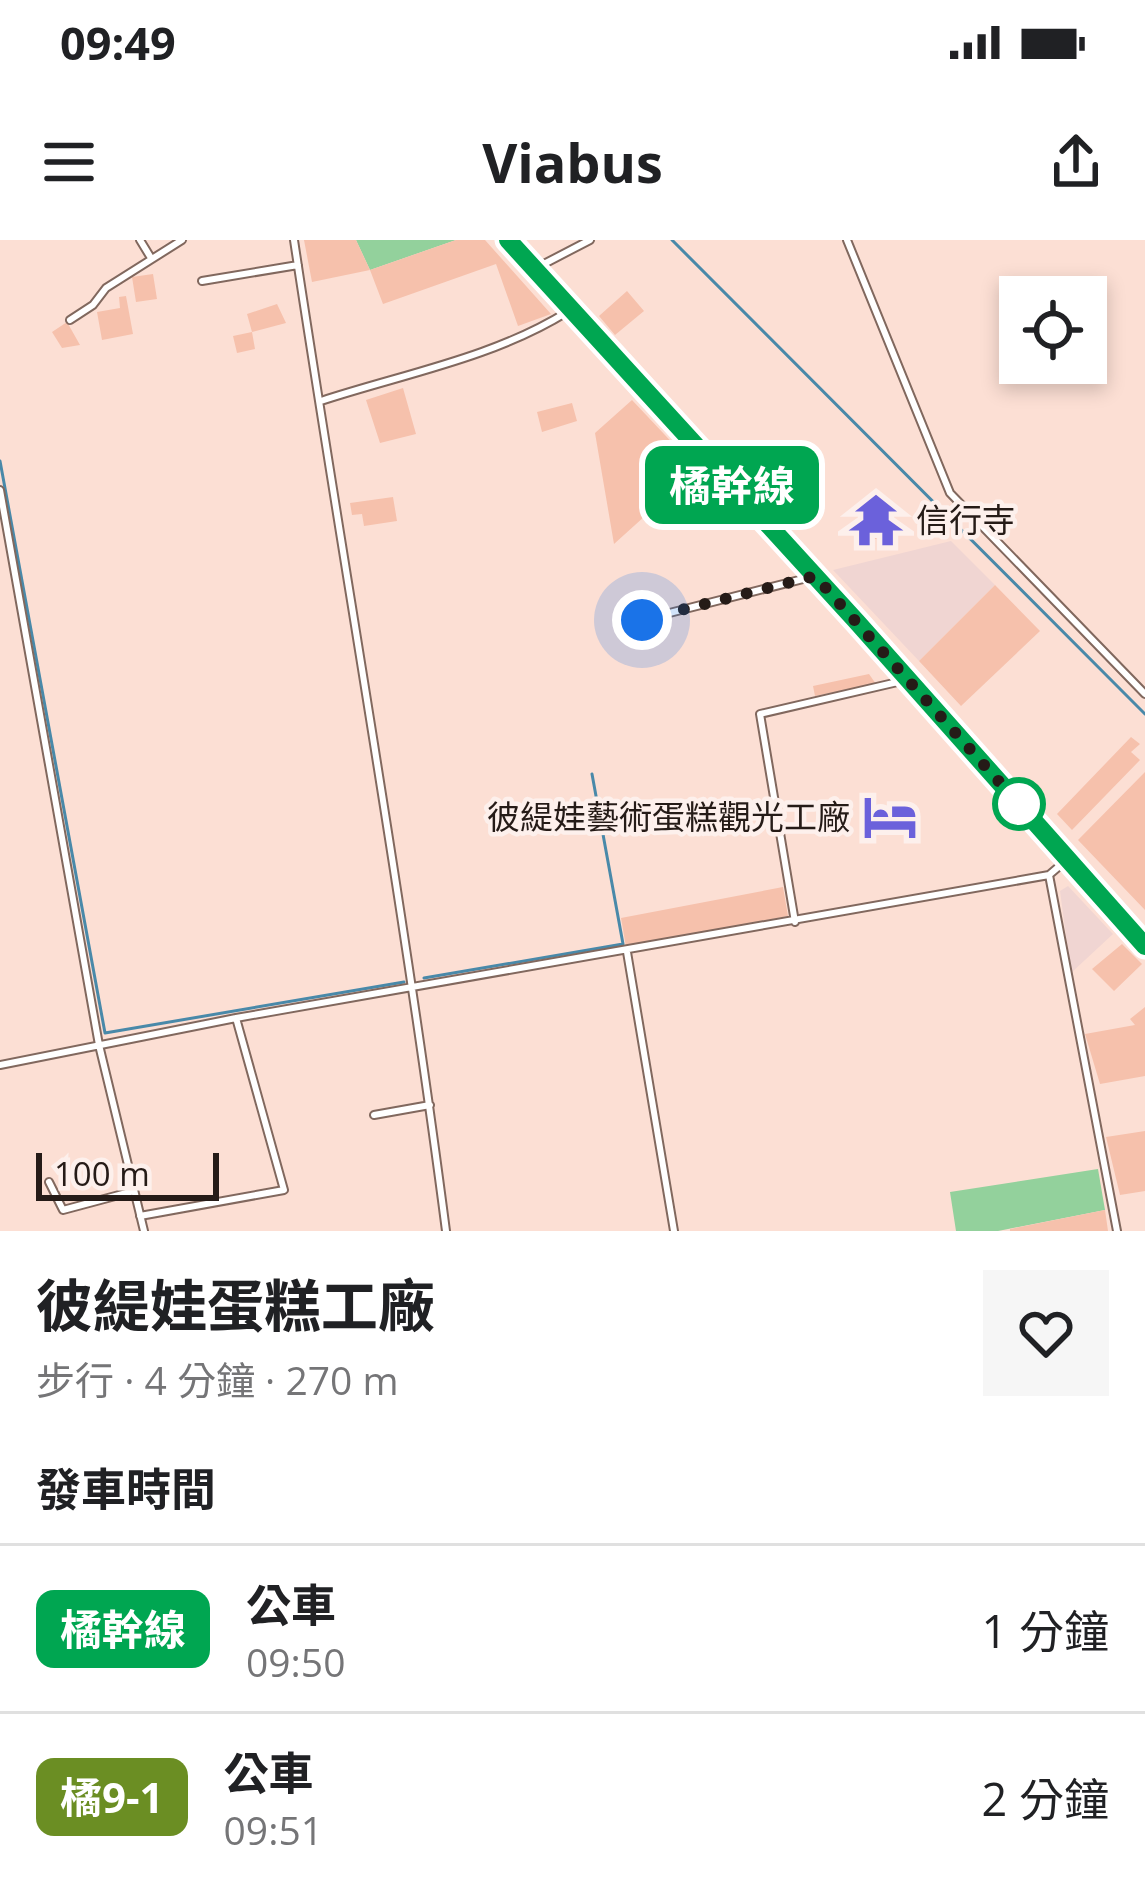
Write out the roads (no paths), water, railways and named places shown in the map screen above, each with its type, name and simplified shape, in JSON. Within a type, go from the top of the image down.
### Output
[{"type":"main road","points":[[508,240],[1145,946]]},
{"type":"lane","points":[[140,240],[152,259]]},
{"type":"lane","points":[[70,320],[93,305],[106,288],[182,240]]},
{"type":"lane","points":[[294,240],[415,988],[446,1231]]},
{"type":"lane","points":[[532,270],[590,240]]},
{"type":"lane","points":[[848,240],[950,493],[1145,694]]},
{"type":"lane","points":[[202,281],[298,265]]},
{"type":"lane","points":[[320,401],[478,352],[539,329],[570,310]]},
{"type":"lane","points":[[0,490],[99,1045],[144,1231]]},
{"type":"lane","points":[[642,620],[815,576]]},
{"type":"lane","points":[[795,922],[760,714],[908,680]]},
{"type":"lane","points":[[0,1065],[236,1018],[1049,875],[1068,858]]},
{"type":"lane","points":[[1049,875],[1117,1231]]},
{"type":"lane","points":[[627,952],[674,1231]]},
{"type":"lane","points":[[140,1216],[284,1190],[236,1018]]},
{"type":"lane","points":[[374,1115],[430,1105]]},
{"type":"lane","points":[[49,1182],[63,1210],[134,1192]]},
{"type":"waterway","points":[[672,240],[1145,714]]},
{"type":"waterway","points":[[0,461],[105,1033],[404,982]]},
{"type":"waterway","points":[[424,978],[623,944],[592,774]]},
{"type":"place","name":"信行寺","points":[[876,520]]},
{"type":"place","name":"彼緹娃藝術蛋糕觀光工廠","points":[[890,817]]}]
